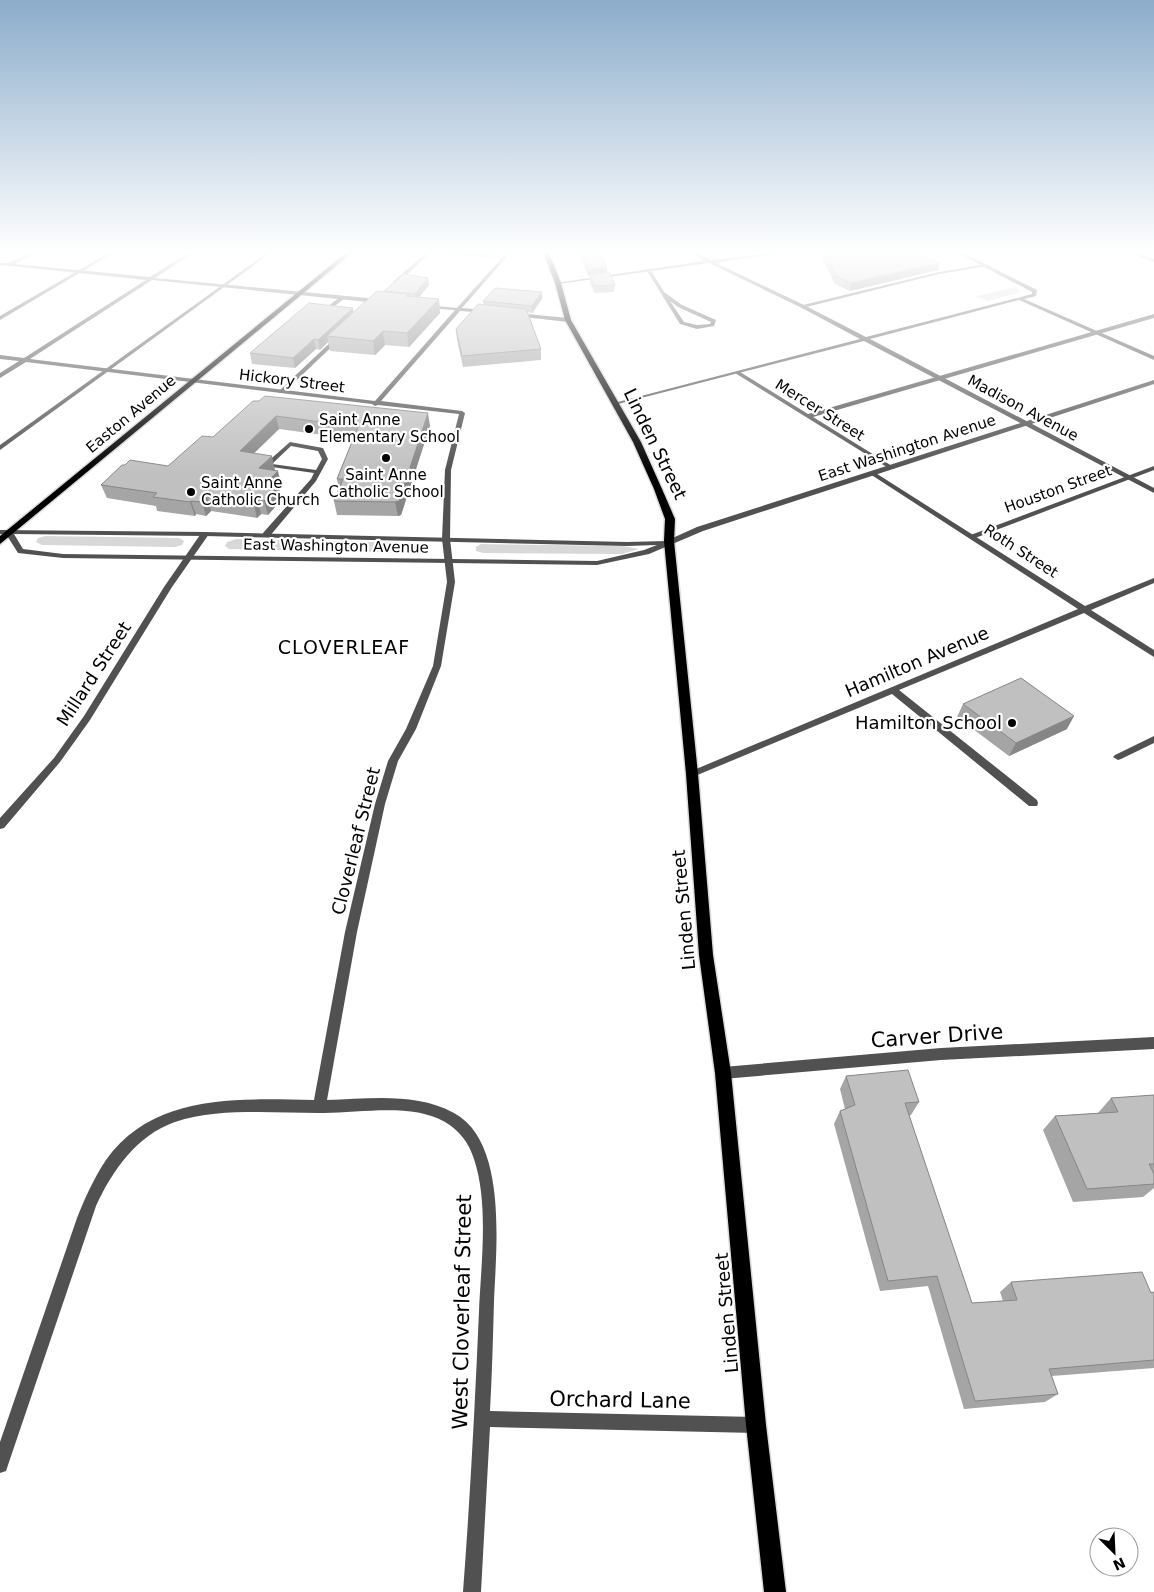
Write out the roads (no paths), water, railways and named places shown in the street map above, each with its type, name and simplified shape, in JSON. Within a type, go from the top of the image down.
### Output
[{"type":"main road","name":"Easton Avenue","points":[[0,541],[258,326]]},
{"type":"main road","name":"Linden Street","points":[[572,326],[637,442],[670,519],[669,541],[692,774],[706,955],[723,1073],[756,1424],[775,1592]]},
{"type":"street","points":[[0,376],[77,326]]},
{"type":"street","points":[[0,448],[167,326]]},
{"type":"street","points":[[375,404],[444,326]]},
{"type":"street","points":[[688,326],[701,328],[706,326]]},
{"type":"street","name":"Madison Avenue","points":[[840,326],[1154,490]]},
{"type":"street","points":[[616,404],[917,326]]},
{"type":"street","points":[[1081,326],[1154,358]]},
{"type":"street","points":[[808,416],[1119,326]]},
{"type":"street","points":[[281,392],[342,334]]},
{"type":"street","name":"Hickory Street","points":[[0,357],[375,404],[462,413]]},
{"type":"street","name":"Mercer Street","points":[[738,373],[890,467]]},
{"type":"street","name":"East Washington Avenue","points":[[10,534],[21,551],[63,556],[597,563],[638,555],[669,541],[1154,382]]},
{"type":"street","name":"Cloverleaf Street","points":[[320,1107],[351,932],[380,804],[393,761],[411,728],[436,666],[452,582],[446,539],[448,470],[462,413]]},
{"type":"street","points":[[266,535],[314,480],[319,472],[325,459],[321,449],[290,444],[267,465],[319,472]]},
{"type":"street","name":"Houston Street","points":[[972,536],[1154,468]]},
{"type":"street","name":"Roth Street","points":[[872,473],[1154,654]]},
{"type":"street","name":"East Washington Avenue","points":[[0,532],[10,534],[266,535],[627,544],[669,541]]},
{"type":"street","name":"Millard Street","points":[[0,825],[57,760],[88,718],[168,587],[205,534]]},
{"type":"street","name":"Hamilton Avenue","points":[[692,774],[1154,580]]},
{"type":"street","points":[[892,689],[1033,803]]},
{"type":"street","points":[[1118,757],[1154,739]]},
{"type":"street","name":"Carver Drive","points":[[723,1073],[941,1054],[1154,1044]]},
{"type":"street","name":"West Cloverleaf Street","points":[[0,1466],[89,1206],[112,1164],[130,1144],[175,1116],[222,1106],[320,1107],[400,1105],[448,1114],[475,1143],[485,1176],[489,1215],[482,1419],[472,1592]]},
{"type":"street","name":"Orchard Lane","points":[[482,1419],[756,1424]]},
{"type":"place","name":"Saint Anne Elementary School","points":[[309,429]]},
{"type":"place","name":"Saint Anne Catholic School","points":[[386,458]]},
{"type":"place","name":"Saint Anne Catholic Church","points":[[191,492]]},
{"type":"place","name":"Hamilton School","points":[[1012,723]]},
{"type":"district","name":"CLOVERLEAF","points":[[344,647]]}]
